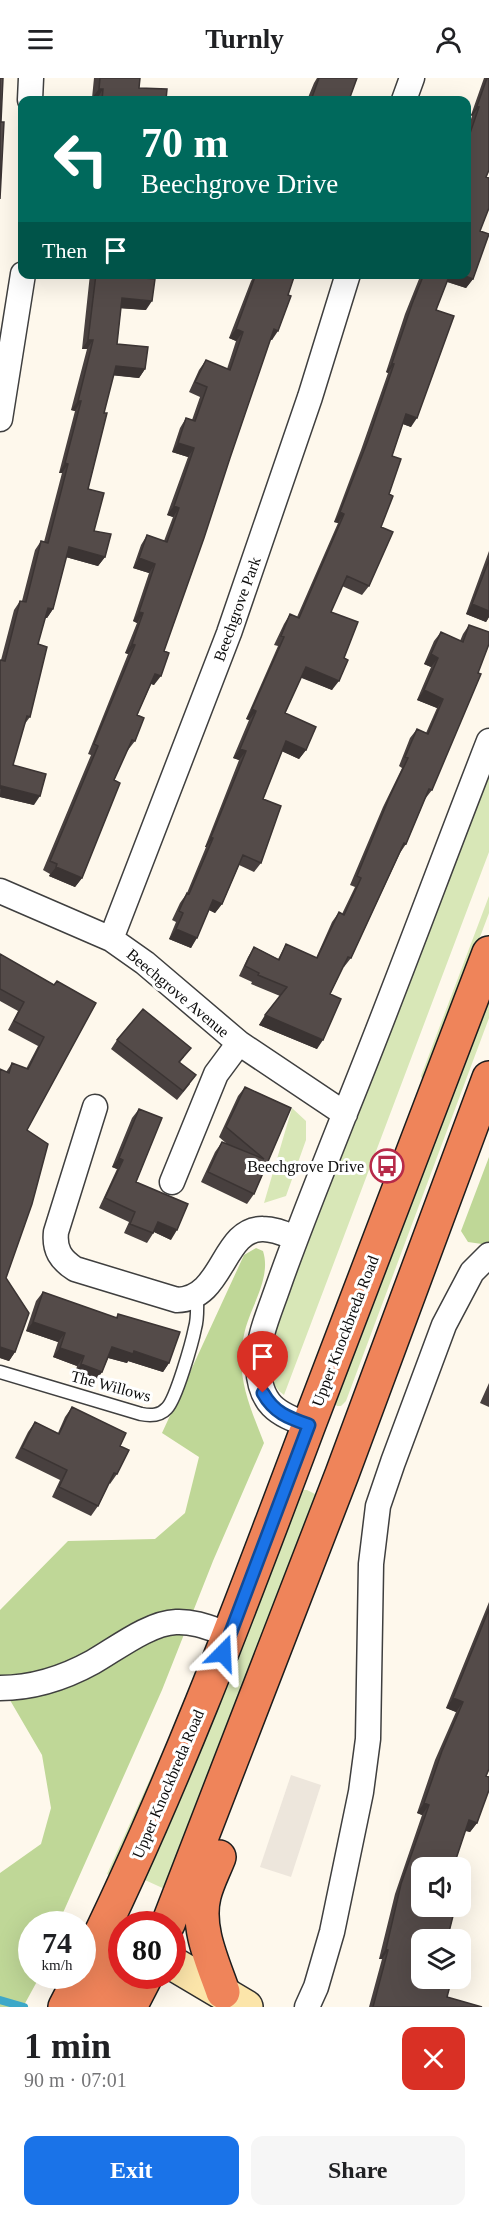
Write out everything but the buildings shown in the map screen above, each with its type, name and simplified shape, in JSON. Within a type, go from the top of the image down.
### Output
[{"type":"highway","name":"Upper Knockbreda Road","points":[[121,1911],[230,1635],[489,953]]},
{"type":"highway","points":[[173,1911],[304,1575],[489,1078]]},
{"type":"highway","points":[[342,1474],[309,1425],[339,1420],[371,1396]]},
{"type":"highway","points":[[235,2000],[209,1951],[202,1909],[204,1896],[285,1683],[304,1575]]},
{"type":"highway","name":"Upper Knockbreda Road","points":[[96,1955],[108,1939]]},
{"type":"highway","points":[[97,2007],[108,1988]]},
{"type":"highway","name":"Upper Knockbreda Road","points":[[65,2007],[74,1989]]},
{"type":"highway","points":[[129,2007],[139,1989]]},
{"type":"street","points":[[30,96],[31,78]]},
{"type":"street","points":[[405,96],[412,78]]},
{"type":"street","points":[[0,419],[22,279]]},
{"type":"street","name":"Beechgrove Park","points":[[111,939],[230,633],[310,397],[346,279]]},
{"type":"street","points":[[309,1425],[287,1417],[268,1403],[263,1393],[258,1368],[262,1334],[295,1238],[489,741]]},
{"type":"street","name":"Beechgrove Avenue","points":[[0,891],[111,939],[145,963],[239,1043],[345,1114]]},
{"type":"street","points":[[172,1182],[216,1074],[239,1043]]},
{"type":"street","points":[[95,1107],[56,1232],[55,1244],[65,1263],[85,1274],[177,1300],[187,1300],[198,1296],[239,1239],[248,1231],[261,1228],[275,1230],[295,1238]]},
{"type":"street","points":[[307,2007],[316,1987],[332,1932],[361,1792],[368,1739],[371,1564],[378,1506],[396,1451],[444,1325],[472,1272],[489,1255]]},
{"type":"street","points":[[0,1688],[32,1686],[58,1677],[91,1664],[155,1627],[174,1622],[190,1622],[230,1635]]},
{"type":"street","points":[[186,1971],[235,2000]]},
{"type":"lane","name":"The Willows","points":[[0,1372],[141,1414],[151,1416],[159,1414],[172,1402],[196,1327],[198,1296]]},
{"type":"green space","points":[[489,772],[489,852],[284,1395],[271,1377],[270,1339],[343,1145]]},
{"type":"green space","points":[[489,896],[489,913],[431,1068],[423,1081],[421,1076]]},
{"type":"green space","points":[[489,1000],[489,1018],[346,1401],[341,1406],[337,1406],[334,1402],[364,1330]]},
{"type":"green space","points":[[292,1108],[306,1121],[306,1140],[286,1196],[264,1203]]},
{"type":"green space","points":[[489,1157],[489,1245],[468,1242],[461,1231]]},
{"type":"green space","points":[[256,1248],[263,1251],[265,1262],[262,1283],[244,1335],[241,1364],[245,1390],[264,1443],[213,1561],[162,1690],[64,1911],[18,1911],[18,1989],[33,1989],[23,2007],[0,2007],[0,1873],[41,1844],[51,1808],[42,1755],[0,1683],[0,1610],[68,1541],[155,1539],[185,1513],[199,1457],[162,1433],[244,1255]]},
{"type":"green space","points":[[301,1490],[307,1490],[319,1496],[169,1891],[145,1880],[228,1684]]},
{"type":"green space","points":[[203,1654],[205,1659],[111,1876],[107,1874],[169,1737]]},
{"type":"shaded area","points":[[291,1775],[321,1785],[291,1877],[260,1867]]},
{"type":"waterway","points":[[0,2000],[24,2007]]},
{"type":"place","name":"Beechgrove Drive","points":[[387,1166]]},
{"type":"route","points":[[223,1653],[309,1425],[275,1410],[263,1393]]}]
